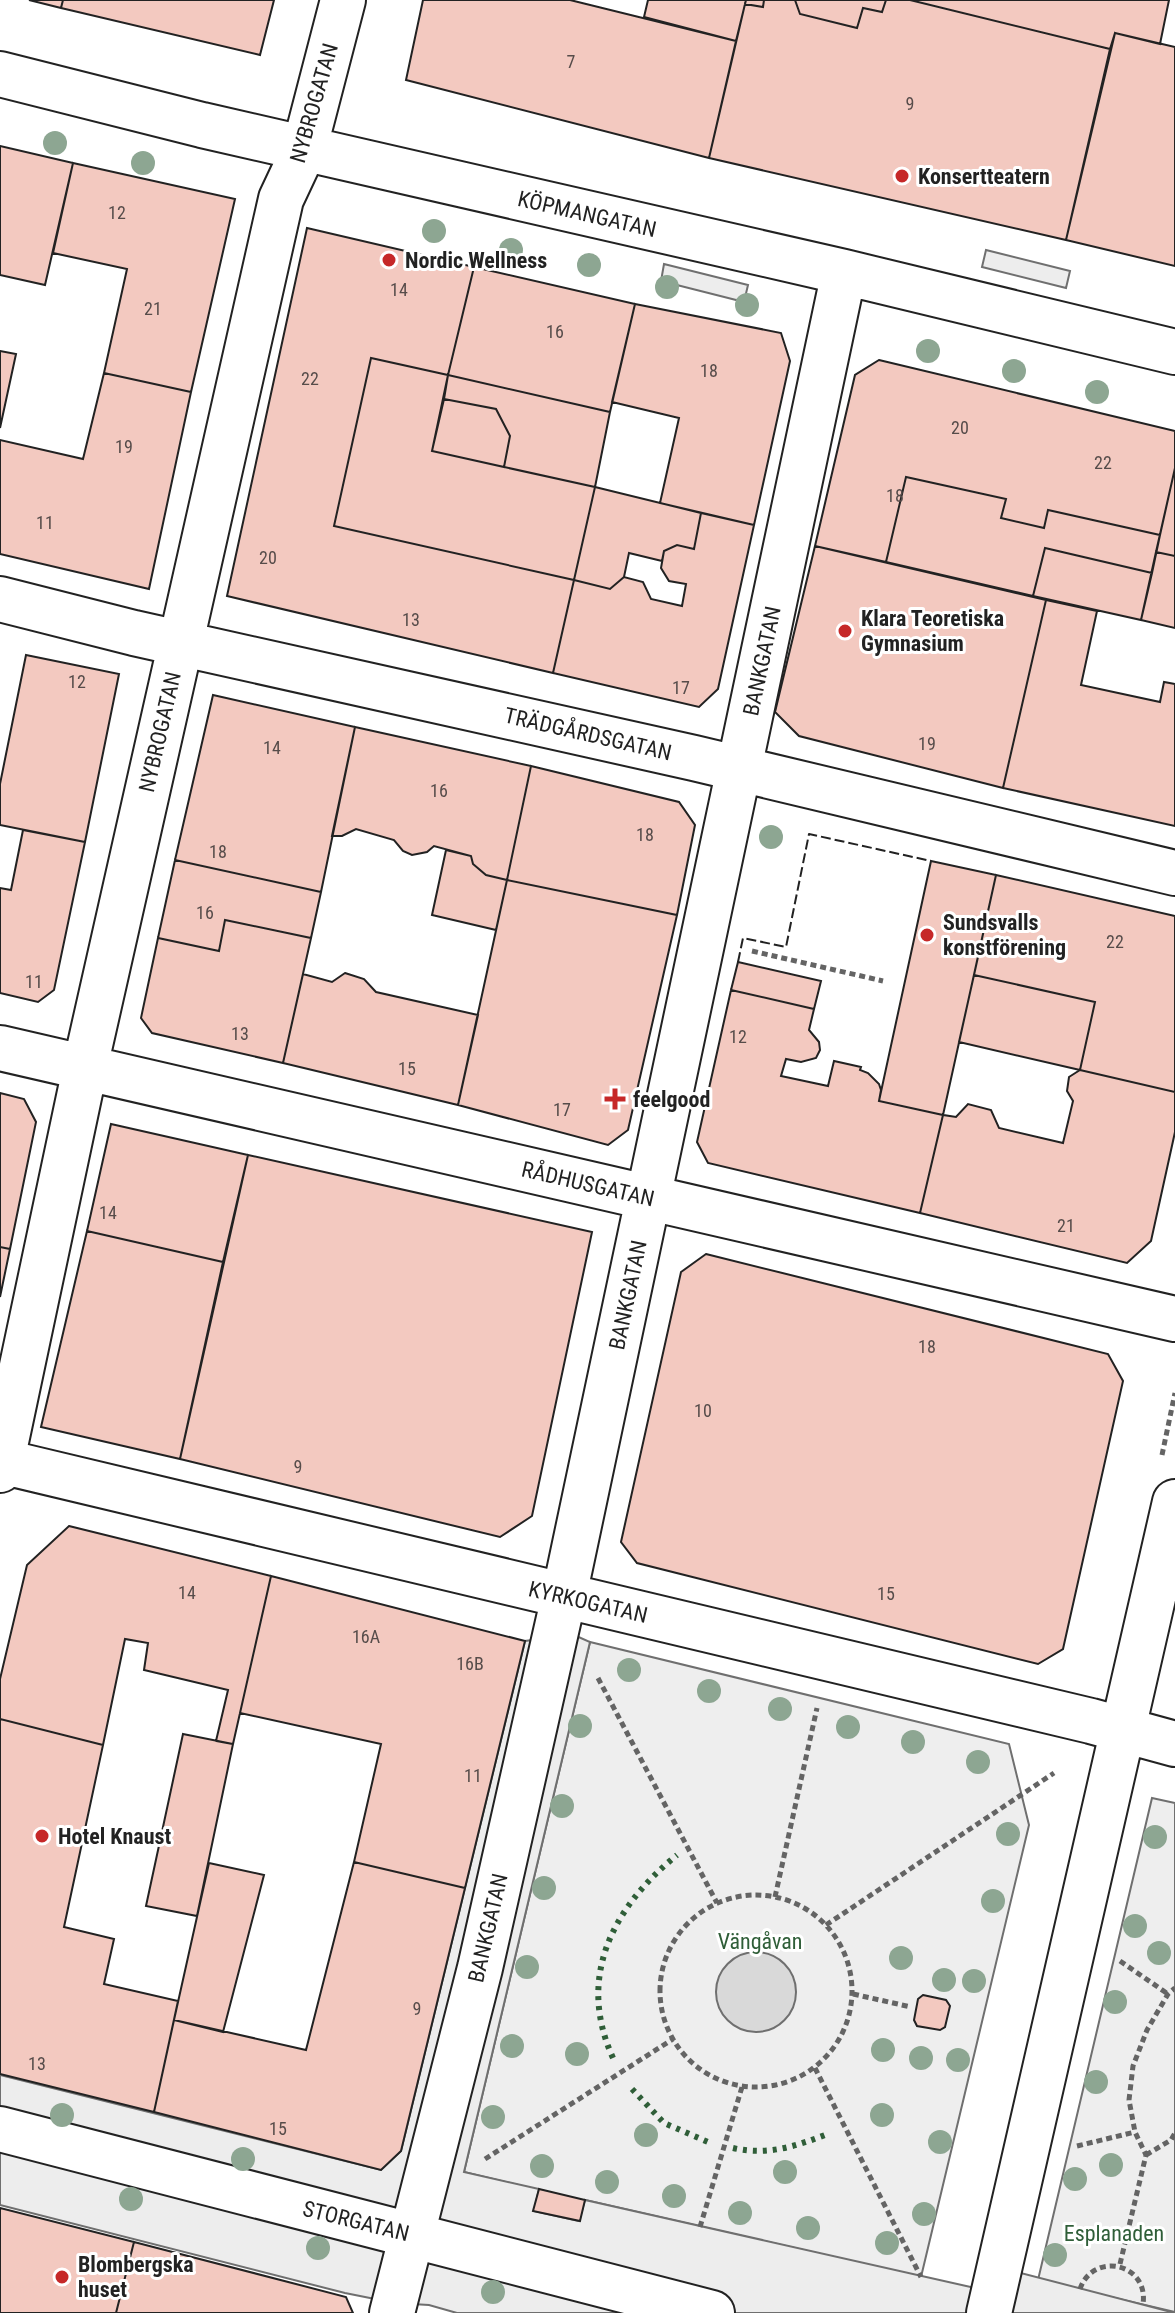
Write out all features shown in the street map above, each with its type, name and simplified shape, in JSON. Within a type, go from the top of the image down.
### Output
[{"type":"street","name":"NYBROGATAN","points":[[1,1464],[85,1068],[281,199],[304,150],[343,0]]},
{"type":"street","name":"KÖPMANGATAN","points":[[0,74],[304,150],[844,272],[1175,352]]},
{"type":"street","name":"BANKGATAN","points":[[394,2308],[480,1968],[564,1596],[844,272]]},
{"type":"street","name":"TRÄDGÅRDSGATAN","points":[[0,599],[134,633],[739,769],[1175,873]]},
{"type":"street","name":"RÅDHUSGATAN","points":[[0,1048],[1175,1319]]},
{"type":"street","name":"KYRKOGATAN","points":[[1,1464],[1175,1744]]},
{"type":"street","points":[[989,2313],[1175,1502]]},
{"type":"street","name":"STORGATAN","points":[[0,2129],[712,2313]]},
{"type":"path","points":[[741,948],[883,981]]},
{"type":"path","points":[[594,1670],[717,1903]]},
{"type":"path","points":[[775,1897],[820,1695]]},
{"type":"path","points":[[826,1925],[1054,1773]]},
{"type":"path","points":[[760,1895],[775,1897],[790,1900],[809,1911],[826,1925],[844,1951],[853,1994],[850,2015],[842,2036],[830,2054],[815,2068],[792,2081],[768,2087],[742,2087],[717,2080],[692,2063],[673,2039],[664,2019],[660,1985],[664,1965],[682,1930],[696,1916],[717,1903],[760,1895]]},
{"type":"path","points":[[1116,1958],[1168,1994]]},
{"type":"path","points":[[1120,2264],[1146,2155],[1135,2132],[1129,2100],[1133,2066],[1147,2030],[1168,1994],[1175,1988]]},
{"type":"path","points":[[853,1994],[911,2007]]},
{"type":"path","points":[[477,2164],[673,2039]]},
{"type":"path","points":[[815,2068],[921,2277]]},
{"type":"path","points":[[700,2227],[742,2087]]},
{"type":"path","points":[[1073,2147],[1135,2132]]},
{"type":"path","points":[[1146,2155],[1173,2142],[1175,2133]]},
{"type":"path","points":[[1080,2289],[1083,2280],[1099,2267],[1120,2264],[1137,2275],[1144,2295],[1143,2304]]},
{"type":"green space","name":"Vängåvan","points":[[590,1642],[1009,1744],[1029,1825],[921,2277],[585,2200],[580,2221],[533,2210],[539,2190],[464,2172]]},
{"type":"green space","name":"Esplanaden","points":[[1152,1798],[1175,1803],[1175,2312],[1038,2280]]},
{"type":"shaded area","points":[[986,250],[1070,271],[1066,288],[982,267]]},
{"type":"shaded area","points":[[664,264],[748,285],[744,302],[661,281]]},
{"type":"shaded area","points":[[574,1635],[590,1642],[464,2172],[539,2189],[534,2211],[579,2221],[585,2200],[975,2288],[1017,2272],[1175,2313],[457,2313],[429,2305],[395,2303],[345,2293],[0,2205],[0,2075],[381,2170],[401,2151],[525,1641]]},
{"type":"shaded area","points":[[756,1952],[771,1955],[784,1964],[793,1977],[796,1992],[793,2007],[784,2020],[771,2029],[756,2032],[741,2029],[728,2020],[719,2007],[716,1992],[719,1977],[728,1964],[741,1955]]},
{"type":"building","points":[[29,0],[63,0],[61,8]]},
{"type":"building","points":[[63,0],[274,0],[260,55],[61,8]]},
{"type":"building","points":[[423,0],[570,0],[736,41],[709,158],[406,80]]},
{"type":"building","points":[[648,0],[746,0],[736,41],[644,17]]},
{"type":"building","points":[[746,0],[764,0],[763,7],[745,4]]},
{"type":"building","points":[[764,0],[795,0],[800,14],[857,28],[863,8],[882,12],[886,0],[910,0],[1110,49],[1066,240],[709,158],[745,4],[763,7]]},
{"type":"building","points":[[795,0],[886,0],[882,12],[863,8],[857,28],[800,14]]},
{"type":"building","points":[[910,0],[1169,0],[1160,44],[1115,33],[1110,49]]},
{"type":"building","points":[[1115,33],[1175,47],[1175,266],[1066,240]]},
{"type":"building","points":[[0,146],[73,163],[45,285],[0,275]]},
{"type":"building","points":[[73,163],[235,199],[191,392],[104,373],[127,269],[53,253]]},
{"type":"building","points":[[307,228],[474,267],[448,375],[371,358],[334,526],[574,580],[553,673],[227,596]]},
{"type":"building","points":[[474,267],[635,304],[610,412],[448,375]]},
{"type":"building","points":[[635,304],[781,333],[790,361],[754,525],[660,503],[679,418],[612,402]]},
{"type":"building","points":[[0,351],[16,354],[0,428]]},
{"type":"building","points":[[371,358],[448,375],[432,451],[595,487],[574,580],[334,526]]},
{"type":"building","points":[[879,360],[1175,431],[1175,468],[1160,535],[1048,510],[1044,528],[1001,518],[1006,499],[906,477],[886,562],[815,546],[855,375]]},
{"type":"building","points":[[104,373],[191,392],[149,589],[0,554],[0,440],[83,459]]},
{"type":"building","points":[[448,375],[610,412],[595,487],[504,467],[510,436],[496,409],[444,399]]},
{"type":"building","points":[[444,399],[496,409],[510,436],[504,467],[432,451]]},
{"type":"building","points":[[1175,468],[1175,556],[1156,552]]},
{"type":"building","points":[[906,477],[1006,499],[1001,518],[1044,528],[1048,510],[1160,535],[1152,573],[1045,548],[1033,596],[886,562]]},
{"type":"building","points":[[595,487],[701,513],[694,549],[677,545],[664,551],[662,561],[629,553],[624,577],[610,589],[574,580]]},
{"type":"building","points":[[701,513],[754,525],[718,689],[699,707],[553,673],[574,580],[610,589],[624,577],[643,582],[651,599],[682,606],[686,584],[669,581],[661,568],[664,551],[677,545],[694,549]]},
{"type":"building","points":[[815,546],[1046,600],[1003,788],[799,736],[775,712]]},
{"type":"building","points":[[1045,548],[1152,573],[1141,620],[1033,596]]},
{"type":"building","points":[[1156,552],[1175,556],[1175,628],[1141,620]]},
{"type":"building","points":[[1046,600],[1097,611],[1081,685],[1160,702],[1164,682],[1175,684],[1175,826],[1003,788]]},
{"type":"building","points":[[26,655],[119,674],[85,842],[0,825],[0,784]]},
{"type":"building","points":[[213,695],[355,727],[321,892],[175,860]]},
{"type":"building","points":[[355,727],[531,766],[507,880],[486,875],[473,864],[471,856],[434,846],[427,852],[412,855],[403,851],[394,840],[356,829],[342,836],[332,836]]},
{"type":"building","points":[[531,766],[679,802],[695,825],[677,915],[507,880]]},
{"type":"building","points":[[23,830],[85,842],[54,990],[38,1002],[0,993],[0,888],[11,890]]},
{"type":"building","points":[[446,850],[471,856],[473,864],[486,875],[507,880],[496,930],[432,915]]},
{"type":"building","points":[[175,860],[321,892],[311,938],[225,920],[219,951],[158,938]]},
{"type":"building","points":[[931,861],[996,875],[943,1115],[879,1101]]},
{"type":"building","points":[[996,875],[1175,916],[1175,1092],[1080,1070],[1095,1002],[974,975]]},
{"type":"building","points":[[507,880],[677,915],[628,1130],[608,1145],[458,1105]]},
{"type":"building","points":[[225,920],[311,938],[283,1063],[152,1033],[141,1018],[158,938],[219,951]]},
{"type":"building","points":[[738,962],[821,981],[814,1009],[731,990]]},
{"type":"building","points":[[345,973],[364,979],[376,992],[478,1015],[458,1105],[283,1063],[303,974],[332,982]]},
{"type":"building","points":[[974,975],[1095,1002],[1080,1070],[959,1042]]},
{"type":"building","points":[[731,990],[814,1009],[809,1030],[819,1042],[820,1050],[816,1058],[801,1062],[786,1059],[781,1076],[828,1086],[834,1061],[861,1067],[860,1070],[879,1084],[879,1101],[943,1115],[920,1213],[708,1163],[697,1142]]},
{"type":"building","points":[[1080,1070],[1175,1092],[1175,1132],[1151,1241],[1127,1263],[920,1213],[943,1115],[956,1117],[968,1104],[991,1110],[999,1128],[1063,1143],[1073,1101],[1067,1091],[1069,1077]]},
{"type":"building","points":[[0,1093],[24,1099],[36,1122],[10,1249],[0,1247]]},
{"type":"building","points":[[111,1124],[248,1155],[223,1262],[87,1231]]},
{"type":"building","points":[[248,1155],[592,1232],[532,1516],[500,1537],[180,1459]]},
{"type":"building","points":[[87,1231],[223,1262],[180,1459],[41,1427]]},
{"type":"building","points":[[0,1247],[10,1249],[0,1297]]},
{"type":"building","points":[[706,1254],[1108,1354],[1123,1381],[1063,1649],[1038,1664],[637,1563],[621,1542],[681,1272]]},
{"type":"building","points":[[69,1526],[271,1576],[233,1744],[216,1741],[228,1690],[144,1670],[148,1643],[125,1639],[103,1745],[0,1719],[0,1679],[27,1565]]},
{"type":"building","points":[[271,1576],[525,1641],[465,1888],[354,1862],[381,1744],[240,1713]]},
{"type":"building","name":"Hotel Knaust","points":[[0,1719],[103,1745],[64,1927],[114,1939],[104,1984],[178,2001],[154,2112],[0,2074]]},
{"type":"building","points":[[183,1734],[233,1744],[197,1916],[146,1906]]},
{"type":"building","points":[[354,1862],[465,1888],[401,2151],[381,2170],[154,2112],[174,2020],[306,2050]]},
{"type":"building","points":[[209,1863],[264,1875],[223,2032],[174,2020]]},
{"type":"building","points":[[923,1995],[946,2000],[950,2006],[945,2027],[940,2030],[917,2026],[914,2020],[918,1999]]},
{"type":"building","points":[[539,2189],[585,2200],[580,2221],[533,2211]]},
{"type":"building","name":"Blombergska huset","points":[[0,2208],[134,2242],[116,2313],[0,2313]]},
{"type":"building","points":[[134,2242],[346,2297],[353,2313],[116,2313]]},
{"type":"hedge","points":[[613,2058],[598,1999],[600,1972],[607,1946],[635,1897],[677,1855]]},
{"type":"hedge","points":[[632,2089],[664,2123],[708,2142]]},
{"type":"hedge","points":[[733,2148],[758,2151],[782,2148],[830,2133]]},
{"type":"fence","points":[[738,962],[743,938],[786,947],[809,834],[931,861]]},
{"type":"place","name":"Konsertteatern","points":[[902,176]]},
{"type":"place","name":"Nordic Wellness","points":[[389,260]]},
{"type":"place","name":"Klara Teoretiska Gymnasium","points":[[845,631]]},
{"type":"place","name":"Sundsvalls konstförening","points":[[927,935]]},
{"type":"place","name":"feelgood","points":[[615,1099]]},
{"type":"place","name":"Hotel Knaust","points":[[42,1836]]},
{"type":"place","name":"Blombergska huset","points":[[62,2277]]}]
